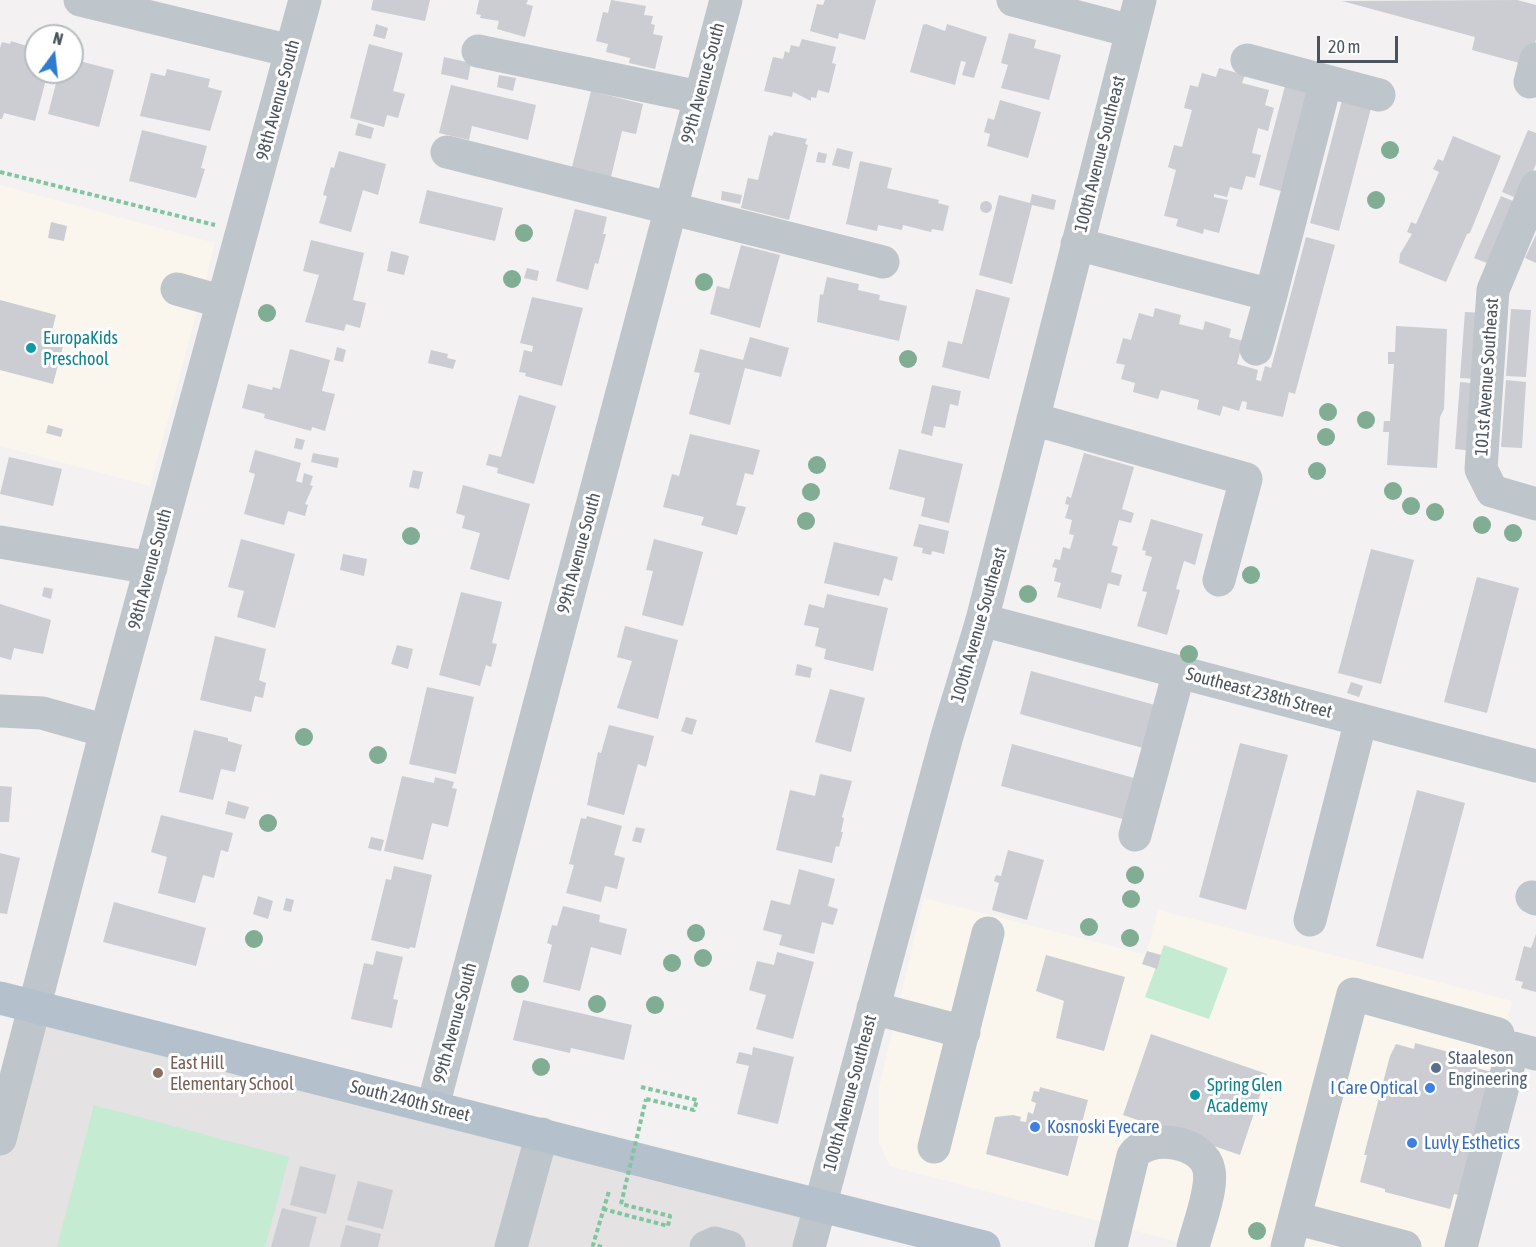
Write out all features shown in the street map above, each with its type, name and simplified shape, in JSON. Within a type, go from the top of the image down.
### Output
[{"type":"main road","name":"South 240th Street","points":[[0,998],[984,1247]]},
{"type":"street","points":[[80,0],[291,51]]},
{"type":"street","name":"98th Avenue South","points":[[0,1139],[106,731],[305,0]]},
{"type":"street","name":"99th Avenue South","points":[[433,1106],[726,0]]},
{"type":"street","points":[[1013,0],[1131,31]]},
{"type":"street","name":"100th Avenue Southeast","points":[[809,1247],[947,736],[982,620],[1140,0]]},
{"type":"street","points":[[478,51],[699,97]]},
{"type":"street","points":[[1247,60],[1379,94]]},
{"type":"street","points":[[1256,349],[1326,81]]},
{"type":"street","points":[[447,152],[883,262]]},
{"type":"street","name":"101st Avenue Southeast","points":[[1536,187],[1493,290],[1481,469],[1492,491],[1536,504]]},
{"type":"street","points":[[1077,244],[1271,295]]},
{"type":"street","points":[[177,289],[223,302]]},
{"type":"street","points":[[1033,419],[1246,479],[1219,580]]},
{"type":"street","points":[[0,542],[151,568]]},
{"type":"street","name":"Southeast 238th Street","points":[[982,620],[1536,766]]},
{"type":"street","points":[[1135,836],[1179,672]]},
{"type":"street","points":[[0,711],[42,713],[106,731]]},
{"type":"street","points":[[1310,920],[1361,720]]},
{"type":"street","points":[[934,1147],[988,933]]},
{"type":"street","points":[[1405,1247],[1291,1233],[1353,994],[1498,1034]]},
{"type":"street","points":[[873,1008],[963,1032]]},
{"type":"street","points":[[1461,1247],[1513,1048],[1536,1054]]},
{"type":"street","points":[[511,1247],[542,1134]]},
{"type":"street","points":[[1111,1247],[1133,1156],[1143,1146],[1160,1142],[1195,1152],[1207,1163],[1210,1178],[1193,1247]]},
{"type":"street","points":[[706,1247],[716,1244],[729,1247]]},
{"type":"path","points":[[0,172],[242,232]]},
{"type":"path","points":[[603,1209],[668,1226],[670,1216],[621,1204],[646,1099],[694,1110],[697,1100],[641,1087]]},
{"type":"path","points":[[602,1247],[593,1245],[609,1191]]},
{"type":"shaded area","points":[[0,185],[215,243],[150,486],[0,446]]},
{"type":"shaded area","points":[[924,898],[1146,955],[1158,910],[1512,1001],[1448,1247],[1197,1247],[890,1166],[879,1142],[879,1088]]},
{"type":"shaded area","name":"East Hill Elementary School","points":[[36,1007],[820,1204],[809,1247],[0,1247],[0,1139]]},
{"type":"green space","points":[[1164,945],[1228,968],[1209,1019],[1145,997]]},
{"type":"green space","points":[[94,1105],[289,1157],[265,1247],[57,1247]]},
{"type":"building","points":[[373,0],[430,0],[425,21],[371,10]]},
{"type":"building","points":[[479,0],[528,0],[526,4],[533,6],[525,37],[497,29],[499,21],[480,18],[481,15],[476,14]]},
{"type":"building","points":[[611,0],[646,6],[644,15],[653,16],[651,24],[655,25],[653,34],[663,36],[655,69],[629,63],[630,58],[606,52],[608,44],[596,41],[603,12],[608,13]]},
{"type":"building","points":[[825,0],[876,0],[865,40],[839,33],[838,39],[810,31],[817,4],[823,5]]},
{"type":"building","points":[[1517,0],[1536,5],[1536,39],[1531,59],[1523,64],[1472,50],[1475,37],[1342,1]]},
{"type":"building","points":[[376,24],[388,28],[385,39],[373,36]]},
{"type":"building","points":[[947,24],[987,37],[974,78],[962,75],[966,62],[961,61],[955,85],[910,72],[923,25],[945,31]]},
{"type":"building","points":[[1009,33],[1036,40],[1034,48],[1061,55],[1049,100],[1001,88],[1008,65],[1001,63]]},
{"type":"building","points":[[802,39],[836,47],[832,63],[836,64],[829,93],[818,90],[816,98],[811,97],[811,101],[793,92],[792,97],[764,91],[773,57],[783,59],[785,51],[789,53],[791,45],[799,47]]},
{"type":"building","points":[[11,41],[24,45],[24,84],[45,84],[35,121],[4,113],[0,119],[0,48],[2,42],[10,44]]},
{"type":"building","points":[[369,44],[403,53],[393,91],[405,94],[398,118],[387,115],[384,127],[350,118]]},
{"type":"building","points":[[444,57],[471,63],[468,80],[441,74]]},
{"type":"building","points":[[84,62],[114,70],[99,127],[48,114],[56,84],[84,84]]},
{"type":"building","points":[[1219,68],[1245,75],[1242,83],[1269,90],[1265,105],[1274,108],[1268,131],[1258,128],[1252,153],[1261,155],[1255,178],[1246,176],[1242,190],[1230,187],[1227,197],[1214,194],[1214,197],[1228,200],[1219,233],[1204,229],[1203,234],[1176,226],[1178,219],[1164,216],[1176,170],[1168,167],[1174,145],[1182,147],[1192,110],[1184,108],[1190,85],[1198,87],[1202,73],[1216,77]]},
{"type":"building","points":[[167,69],[210,79],[208,87],[222,91],[210,131],[140,116],[151,73],[165,76]]},
{"type":"building","points":[[499,75],[516,78],[513,91],[497,87]]},
{"type":"building","points":[[451,85],[536,105],[528,140],[472,126],[469,140],[439,133]]},
{"type":"building","points":[[1285,86],[1314,94],[1288,193],[1259,185]]},
{"type":"building","points":[[591,91],[643,104],[636,134],[622,131],[610,181],[571,171]]},
{"type":"building","points":[[1000,100],[1041,112],[1028,158],[987,146],[990,134],[984,132],[988,118],[994,120]]},
{"type":"building","points":[[1342,100],[1371,108],[1339,231],[1310,223]]},
{"type":"building","points":[[358,123],[374,128],[371,139],[355,135]]},
{"type":"building","points":[[142,130],[207,146],[201,168],[205,169],[196,198],[129,181]]},
{"type":"building","points":[[1528,130],[1536,133],[1536,164],[1521,200],[1502,192]]},
{"type":"building","points":[[774,132],[807,139],[805,144],[808,145],[789,220],[741,208],[748,178],[758,180],[769,135],[772,136]]},
{"type":"building","points":[[1453,136],[1501,156],[1470,233],[1467,234],[1446,282],[1399,263],[1400,254],[1412,234],[1407,232],[1411,222],[1416,224],[1439,172],[1433,169],[1438,159],[1443,161]]},
{"type":"building","points":[[837,148],[853,152],[849,169],[832,165]]},
{"type":"building","points":[[339,151],[386,164],[378,195],[363,190],[351,232],[319,223],[327,196],[323,195],[331,167],[334,168]]},
{"type":"building","points":[[818,152],[827,154],[825,163],[816,162]]},
{"type":"building","points":[[860,161],[892,168],[887,188],[939,200],[938,203],[949,206],[943,231],[932,229],[931,232],[903,225],[902,230],[878,225],[877,231],[846,224]]},
{"type":"building","points":[[427,190],[503,208],[495,241],[419,223]]},
{"type":"building","points":[[722,191],[742,195],[740,204],[721,200]]},
{"type":"building","points":[[1032,194],[1056,200],[1054,210],[1032,205],[1012,284],[979,275],[999,195],[1030,203]]},
{"type":"building","points":[[1501,196],[1520,204],[1494,266],[1474,258]]},
{"type":"building","points":[[988,201],[991,202],[991,212],[984,213],[981,212],[980,205],[981,202]]},
{"type":"building","points":[[575,209],[607,217],[603,234],[606,234],[588,290],[556,281]]},
{"type":"building","points":[[51,222],[67,226],[64,241],[48,238]]},
{"type":"building","points":[[1536,235],[1536,263],[1525,258]]},
{"type":"building","points":[[1306,237],[1335,245],[1295,394],[1289,392],[1283,417],[1246,409],[1247,402],[1242,401],[1239,411],[1223,406],[1220,416],[1197,409],[1199,400],[1161,390],[1158,399],[1133,392],[1135,383],[1121,379],[1125,365],[1116,363],[1123,338],[1131,340],[1139,313],[1153,317],[1155,308],[1181,315],[1179,324],[1203,330],[1205,321],[1231,329],[1229,337],[1243,341],[1237,364],[1258,370],[1256,380],[1261,381],[1265,366],[1271,368]]},
{"type":"building","points":[[311,240],[364,253],[353,300],[366,303],[360,328],[346,324],[344,331],[305,322],[319,275],[303,271]]},
{"type":"building","points":[[741,245],[780,255],[760,328],[710,314],[717,286],[729,289]]},
{"type":"building","points":[[391,251],[409,256],[404,275],[387,271]]},
{"type":"building","points":[[527,268],[539,271],[537,281],[524,278]]},
{"type":"building","points":[[827,277],[859,284],[858,290],[880,295],[879,300],[907,306],[899,341],[817,322],[820,294],[823,295]]},
{"type":"building","points":[[976,289],[1010,298],[989,379],[942,367],[948,341],[962,344]]},
{"type":"building","points":[[532,297],[583,308],[562,386],[525,376],[526,373],[519,372],[524,350],[532,352],[533,346],[520,343]]},
{"type":"building","name":"EuropaKids Preschool","points":[[0,300],[56,315],[51,335],[65,339],[53,384],[0,370]]},
{"type":"building","points":[[1511,309],[1531,310],[1526,377],[1506,376]]},
{"type":"building","points":[[1465,312],[1484,313],[1479,379],[1460,378]]},
{"type":"building","points":[[1396,326],[1447,329],[1444,409],[1440,417],[1437,468],[1387,465],[1389,432],[1383,432],[1384,421],[1390,421],[1394,364],[1388,364],[1388,352],[1395,352]]},
{"type":"building","points":[[750,337],[789,348],[781,377],[745,368],[730,425],[689,414],[700,373],[694,372],[700,349],[743,360]]},
{"type":"building","points":[[337,347],[346,350],[343,362],[334,360]]},
{"type":"building","points":[[290,349],[330,360],[322,391],[335,394],[325,431],[312,427],[311,431],[264,418],[265,414],[242,408],[248,384],[272,390],[273,387],[280,389]]},
{"type":"building","points":[[431,350],[448,354],[447,358],[456,360],[453,369],[428,363]]},
{"type":"building","points":[[1506,380],[1526,382],[1522,448],[1501,447]]},
{"type":"building","points":[[1460,382],[1480,384],[1475,451],[1455,449]]},
{"type":"building","points":[[932,385],[961,391],[958,406],[950,404],[945,428],[934,426],[932,436],[921,433]]},
{"type":"building","points":[[519,395],[556,406],[534,484],[497,473],[498,468],[486,465],[489,454],[501,457]]},
{"type":"building","points":[[48,425],[63,429],[61,437],[46,433]]},
{"type":"building","points":[[690,434],[760,450],[753,475],[745,473],[736,505],[746,507],[737,535],[701,525],[704,517],[663,507],[672,474],[679,476]]},
{"type":"building","points":[[296,438],[305,440],[302,450],[294,448]]},
{"type":"building","points":[[899,449],[963,464],[949,523],[921,516],[925,498],[889,489]]},
{"type":"building","points":[[255,450],[301,463],[296,481],[302,483],[304,473],[313,476],[310,485],[313,486],[305,504],[308,505],[305,516],[288,511],[284,525],[244,514],[255,474],[249,472]]},
{"type":"building","points":[[313,453],[339,458],[337,468],[311,462]]},
{"type":"building","points":[[1084,453],[1134,467],[1122,509],[1134,513],[1131,523],[1119,520],[1112,545],[1118,547],[1111,572],[1122,575],[1119,586],[1108,583],[1101,609],[1057,597],[1061,583],[1054,581],[1057,568],[1052,567],[1055,559],[1060,560],[1063,547],[1070,549],[1074,535],[1069,534],[1072,520],[1065,518],[1069,505],[1065,504],[1067,496],[1071,498]]},
{"type":"building","points":[[9,457],[62,469],[53,506],[0,494]]},
{"type":"building","points":[[413,470],[423,472],[419,489],[409,487]]},
{"type":"building","points":[[463,485],[530,504],[509,580],[470,569],[480,533],[462,528],[465,516],[456,513]]},
{"type":"building","points":[[1151,519],[1203,534],[1195,565],[1184,561],[1176,589],[1180,590],[1167,635],[1137,626],[1147,592],[1142,591],[1152,557],[1145,555],[1146,551],[1142,550]]},
{"type":"building","points":[[919,524],[949,531],[944,554],[932,551],[931,555],[922,553],[923,548],[913,546]]},
{"type":"building","points":[[241,539],[295,554],[275,628],[237,617],[244,591],[228,587]]},
{"type":"building","points":[[654,539],[703,552],[683,626],[642,615],[653,571],[646,570]]},
{"type":"building","points":[[834,542],[898,557],[892,581],[884,578],[879,596],[824,583]]},
{"type":"building","points":[[1371,549],[1414,560],[1381,684],[1338,673]]},
{"type":"building","points":[[343,554],[367,559],[364,576],[340,570]]},
{"type":"building","points":[[1477,577],[1519,588],[1487,713],[1444,702]]},
{"type":"building","points":[[44,587],[53,589],[51,599],[42,596]]},
{"type":"building","points":[[461,592],[502,602],[492,643],[497,644],[491,667],[486,665],[480,686],[439,675]]},
{"type":"building","points":[[827,594],[888,608],[873,671],[824,659],[826,649],[815,646],[819,628],[804,625],[809,604],[824,608]]},
{"type":"building","points":[[0,604],[51,620],[43,654],[14,648],[11,660],[0,657]]},
{"type":"building","points":[[625,626],[678,640],[658,719],[617,708],[632,661],[617,657]]},
{"type":"building","points":[[215,636],[266,649],[259,680],[266,683],[263,698],[255,696],[251,712],[200,700]]},
{"type":"building","points":[[397,645],[413,649],[408,669],[391,664]]},
{"type":"building","points":[[797,664],[812,668],[810,678],[795,675]]},
{"type":"building","points":[[1031,671],[1155,705],[1143,748],[1020,714]]},
{"type":"building","points":[[1351,682],[1363,686],[1359,697],[1347,693]]},
{"type":"building","points":[[427,687],[474,697],[456,774],[409,764]]},
{"type":"building","points":[[830,689],[865,698],[851,752],[815,742]]},
{"type":"building","points":[[686,717],[697,720],[692,735],[681,731]]},
{"type":"building","points":[[609,725],[654,736],[646,767],[638,764],[624,815],[587,805],[598,752],[601,753]]},
{"type":"building","points":[[194,730],[228,738],[228,741],[242,745],[235,772],[221,769],[213,800],[179,792]]},
{"type":"building","points":[[1240,743],[1288,755],[1246,910],[1199,897]]},
{"type":"building","points":[[1012,744],[1134,778],[1123,819],[1001,786]]},
{"type":"building","points":[[820,774],[852,781],[842,817],[844,818],[841,832],[843,832],[839,847],[836,846],[832,863],[776,850],[790,790],[815,796]]},
{"type":"building","points":[[402,776],[434,783],[435,777],[454,782],[452,788],[457,789],[448,827],[432,823],[423,860],[384,851]]},
{"type":"building","points":[[0,786],[12,787],[9,822],[0,822]]},
{"type":"building","points":[[1417,790],[1465,803],[1423,959],[1376,946]]},
{"type":"building","points":[[228,801],[249,807],[245,819],[225,814]]},
{"type":"building","points":[[161,815],[233,833],[228,852],[221,850],[214,878],[203,875],[195,903],[158,893],[167,857],[151,852]]},
{"type":"building","points":[[587,816],[622,826],[614,855],[625,858],[617,889],[605,886],[601,902],[566,893],[574,865],[569,864],[581,818],[586,819]]},
{"type":"building","points":[[636,827],[645,829],[641,843],[632,841]]},
{"type":"building","points":[[371,837],[384,840],[381,851],[368,848]]},
{"type":"building","points":[[1008,850],[1044,860],[1027,920],[992,910],[999,883],[994,881],[996,875],[1001,876]]},
{"type":"building","points":[[0,853],[20,858],[7,914],[0,913]]},
{"type":"building","points":[[394,866],[432,875],[415,948],[410,947],[409,949],[371,940],[386,879],[391,880]]},
{"type":"building","points":[[799,869],[835,879],[828,906],[838,909],[833,925],[822,922],[814,954],[779,945],[782,935],[763,930],[771,900],[790,905]]},
{"type":"building","points":[[258,896],[273,901],[268,919],[253,914]]},
{"type":"building","points":[[286,898],[294,900],[291,912],[283,910]]},
{"type":"building","points":[[114,902],[206,928],[196,966],[103,942]]},
{"type":"building","points":[[563,906],[600,915],[599,922],[627,929],[621,955],[591,947],[580,991],[543,982],[552,945],[547,943],[552,925],[557,926]]},
{"type":"building","points":[[1536,934],[1536,992],[1521,988],[1523,982],[1515,980],[1524,946],[1531,948]]},
{"type":"building","points":[[376,951],[403,957],[393,999],[398,1000],[392,1028],[351,1019],[364,963],[373,965]]},
{"type":"building","points":[[1147,951],[1161,955],[1157,969],[1142,964]]},
{"type":"building","points":[[777,952],[814,962],[793,1039],[756,1029],[766,995],[749,990],[757,961],[774,965]]},
{"type":"building","points":[[1046,955],[1125,977],[1104,1051],[1056,1038],[1064,1001],[1036,991]]},
{"type":"building","points":[[523,1000],[632,1025],[624,1060],[571,1048],[570,1053],[513,1040]]},
{"type":"building","name":"Spring Glen Academy","points":[[1151,1034],[1267,1074],[1240,1155],[1123,1115]]},
{"type":"building","points":[[1415,1043],[1479,1060],[1477,1068],[1492,1072],[1459,1195],[1454,1194],[1450,1209],[1385,1192],[1385,1189],[1360,1182],[1367,1155],[1364,1155],[1390,1056],[1396,1044],[1414,1049]]},
{"type":"building","points":[[753,1047],[794,1057],[778,1124],[737,1114],[749,1066],[736,1063],[739,1052],[752,1055]]},
{"type":"building","points":[[1040,1087],[1088,1100],[1068,1176],[986,1154],[995,1117],[1013,1115],[1021,1117],[1020,1121],[1026,1122],[1028,1112],[1033,1114],[1036,1103],[1031,1101],[1034,1091],[1039,1092]]},
{"type":"building","points":[[300,1166],[336,1175],[326,1214],[290,1205]]},
{"type":"building","points":[[358,1181],[393,1190],[383,1229],[347,1220]]},
{"type":"building","points":[[282,1208],[317,1217],[309,1247],[271,1247]]},
{"type":"building","points":[[346,1225],[381,1234],[378,1247],[340,1247]]},
{"type":"place","name":"EuropaKids Preschool","points":[[31,348]]},
{"type":"place","name":"Staaleson Engineering","points":[[1436,1068]]},
{"type":"place","name":"East Hill Elementary School","points":[[158,1073]]},
{"type":"place","name":"I Care Optical","points":[[1430,1088]]},
{"type":"place","name":"Spring Glen Academy","points":[[1195,1095]]},
{"type":"place","name":"Kosnoski Eyecare","points":[[1035,1127]]},
{"type":"place","name":"Luvly Esthetics","points":[[1412,1143]]}]
